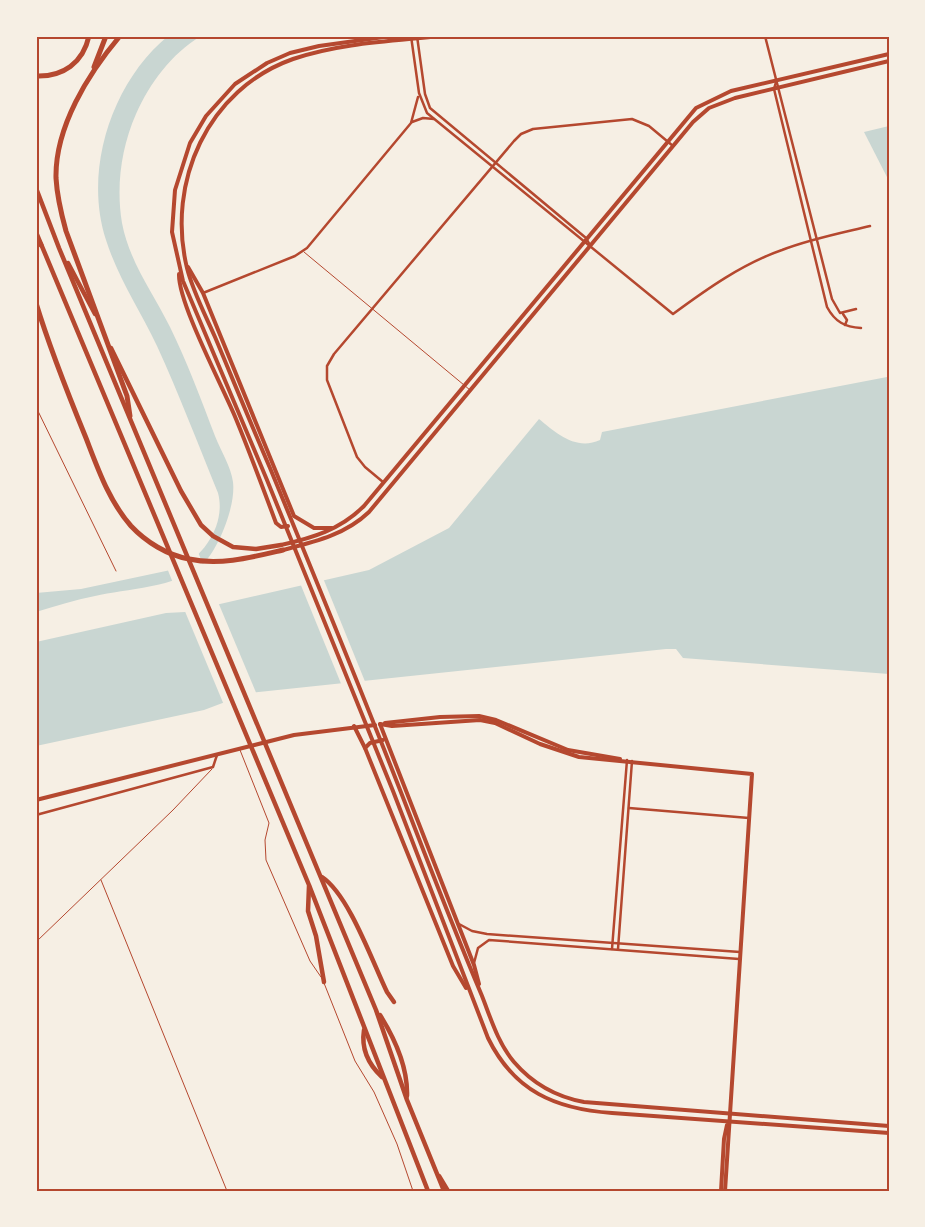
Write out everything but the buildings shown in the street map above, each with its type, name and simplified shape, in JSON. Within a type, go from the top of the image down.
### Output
[{"type":"highway","points":[[36,76],[55,75],[74,64],[86,47],[89,36]]},
{"type":"highway","points":[[106,36],[89,79],[62,137],[56,177],[59,203],[66,231],[127,396],[130,416]]},
{"type":"highway","points":[[89,79],[120,36]]},
{"type":"highway","points":[[36,236],[41,245]]},
{"type":"highway","points":[[36,303],[61,377],[117,508],[130,525],[146,539],[168,552],[191,560],[215,562],[282,548]]},
{"type":"main road","points":[[36,188],[59,248],[322,877],[376,1010],[407,1100],[446,1191]]},
{"type":"main road","points":[[36,232],[309,885],[428,1191]]},
{"type":"main road","points":[[59,248],[80,283],[181,491],[201,525],[225,544],[256,549],[282,548]]},
{"type":"main road","points":[[322,877],[334,885],[341,896],[387,992],[394,1002]]},
{"type":"main road","points":[[309,885],[308,911],[316,936],[324,982]]},
{"type":"street","points":[[391,36],[335,43],[290,53],[249,74],[221,98],[194,135],[177,178],[173,201],[172,232],[180,269],[393,791],[488,1038],[502,1062],[521,1082],[545,1098],[569,1108],[599,1112],[889,1133]]},
{"type":"street","points":[[440,36],[417,37],[354,46],[300,57],[264,73],[233,98],[202,139],[186,180],[180,222],[186,266],[193,287],[274,477],[400,788],[466,960],[501,1043],[510,1057],[531,1078],[555,1093],[584,1102],[889,1126]]},
{"type":"street","points":[[765,36],[827,308],[844,325],[861,328]]},
{"type":"street","points":[[417,37],[425,94],[430,108],[673,314],[744,267],[782,250],[810,240],[870,226]]},
{"type":"street","points":[[412,38],[419,93],[424,108],[434,119],[492,167],[585,240]]},
{"type":"street","points":[[282,548],[337,527],[359,510],[690,113],[703,103],[730,91],[889,54]]},
{"type":"street","points":[[282,548],[333,536],[364,516],[693,122],[709,108],[735,98],[889,61]]},
{"type":"street","points":[[777,88],[834,305],[847,320],[844,325]]},
{"type":"street","points":[[203,293],[304,251],[411,123],[416,111],[419,93]]},
{"type":"street","points":[[411,123],[423,118],[434,119]]},
{"type":"street","points":[[383,483],[357,457],[326,376],[331,358],[520,134],[533,129],[632,120],[643,122],[673,146]]},
{"type":"street","points":[[180,269],[179,281],[188,308],[236,419],[277,525],[283,528],[292,524],[294,517],[292,511],[203,293],[195,277],[186,266]]},
{"type":"street","points":[[827,308],[834,305]]},
{"type":"street","points":[[842,313],[856,310]]},
{"type":"street","points":[[292,511],[298,520],[308,526],[319,529],[337,527]]},
{"type":"street","points":[[36,800],[294,734],[440,717],[479,716],[502,723],[568,750],[626,761],[752,774],[729,1113],[724,1138],[721,1191]]},
{"type":"street","points":[[380,724],[474,965],[482,996]]},
{"type":"street","points":[[354,726],[365,748],[453,966],[472,998]]},
{"type":"street","points":[[365,748],[370,743],[385,740]]},
{"type":"street","points":[[36,815],[213,767],[217,754]]},
{"type":"street","points":[[612,949],[626,761]]},
{"type":"street","points":[[618,949],[632,761]]},
{"type":"street","points":[[628,808],[749,818]]},
{"type":"street","points":[[457,922],[478,933],[740,952]]},
{"type":"street","points":[[474,965],[478,948],[489,940],[739,959]]},
{"type":"street","points":[[725,1191],[728,1120]]},
{"type":"lane","points":[[304,251],[471,390]]},
{"type":"lane","points":[[36,407],[116,572]]},
{"type":"lane","points":[[239,748],[269,823],[265,840],[266,860],[310,960],[324,982],[354,1061],[374,1092],[397,1144],[413,1191]]},
{"type":"lane","points":[[36,942],[101,880],[213,767]]},
{"type":"lane","points":[[101,880],[227,1191]]},
{"type":"shaded area","points":[[168,36],[201,36],[180,51],[162,70],[136,114],[123,154],[120,209],[125,237],[130,251],[176,340],[228,465],[233,482],[232,503],[214,550],[201,566],[191,573],[165,583],[88,598],[36,612],[36,593],[81,589],[180,568],[198,555],[205,546],[211,537],[219,516],[220,504],[218,493],[157,346],[111,254],[100,213],[98,185],[107,129],[131,77],[148,55]]},
{"type":"shaded area","points":[[889,126],[889,181],[864,132]]},
{"type":"shaded area","points":[[887,377],[889,381],[889,674],[683,658],[676,649],[666,649],[249,693],[204,710],[36,746],[36,642],[166,613],[185,612],[369,570],[449,528],[539,419],[567,439],[575,442],[591,443],[600,440],[602,432]]},
{"type":"pier","points":[[198,552],[204,567],[196,574],[173,583],[167,568],[188,561]]},
{"type":"pier","points":[[323,578],[366,684],[342,686],[300,583]]},
{"type":"pier","points":[[218,602],[257,695],[224,705],[184,609]]}]
